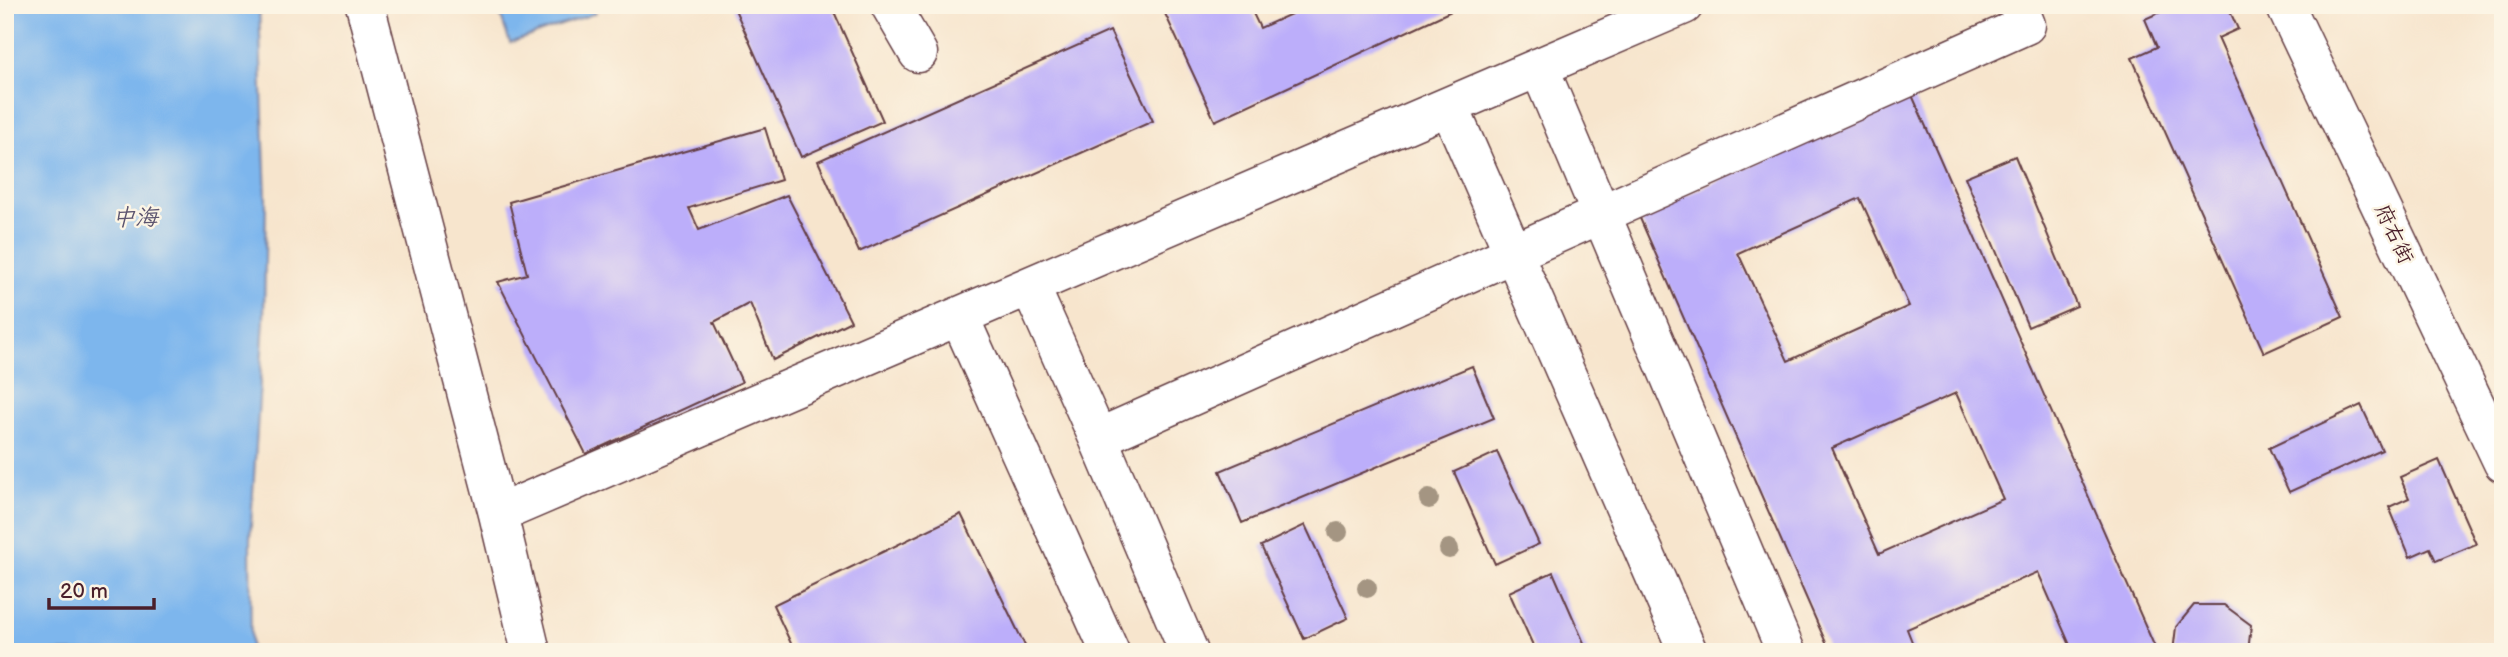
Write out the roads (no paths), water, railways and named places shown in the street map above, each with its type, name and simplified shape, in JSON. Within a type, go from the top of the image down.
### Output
[{"type":"main road","points":[[365,5],[498,514],[531,652]]},
{"type":"main road","points":[[890,5],[918,53]]},
{"type":"main road","points":[[1098,438],[2026,25],[2018,5]]},
{"type":"main road","name":"府右街","points":[[2285,5],[2503,463]]},
{"type":"main road","points":[[498,514],[1539,67],[1661,10]]},
{"type":"main road","points":[[1539,67],[1786,652]]},
{"type":"main road","points":[[1449,106],[1688,652]]},
{"type":"main road","points":[[1030,286],[1189,652]]},
{"type":"main road","points":[[960,316],[1110,652]]},
{"type":"water","name":"中海","points":[[5,5],[259,5],[266,199],[264,320],[250,540],[251,652],[5,652]]},
{"type":"water","points":[[497,5],[593,5],[596,13],[510,43]]}]
